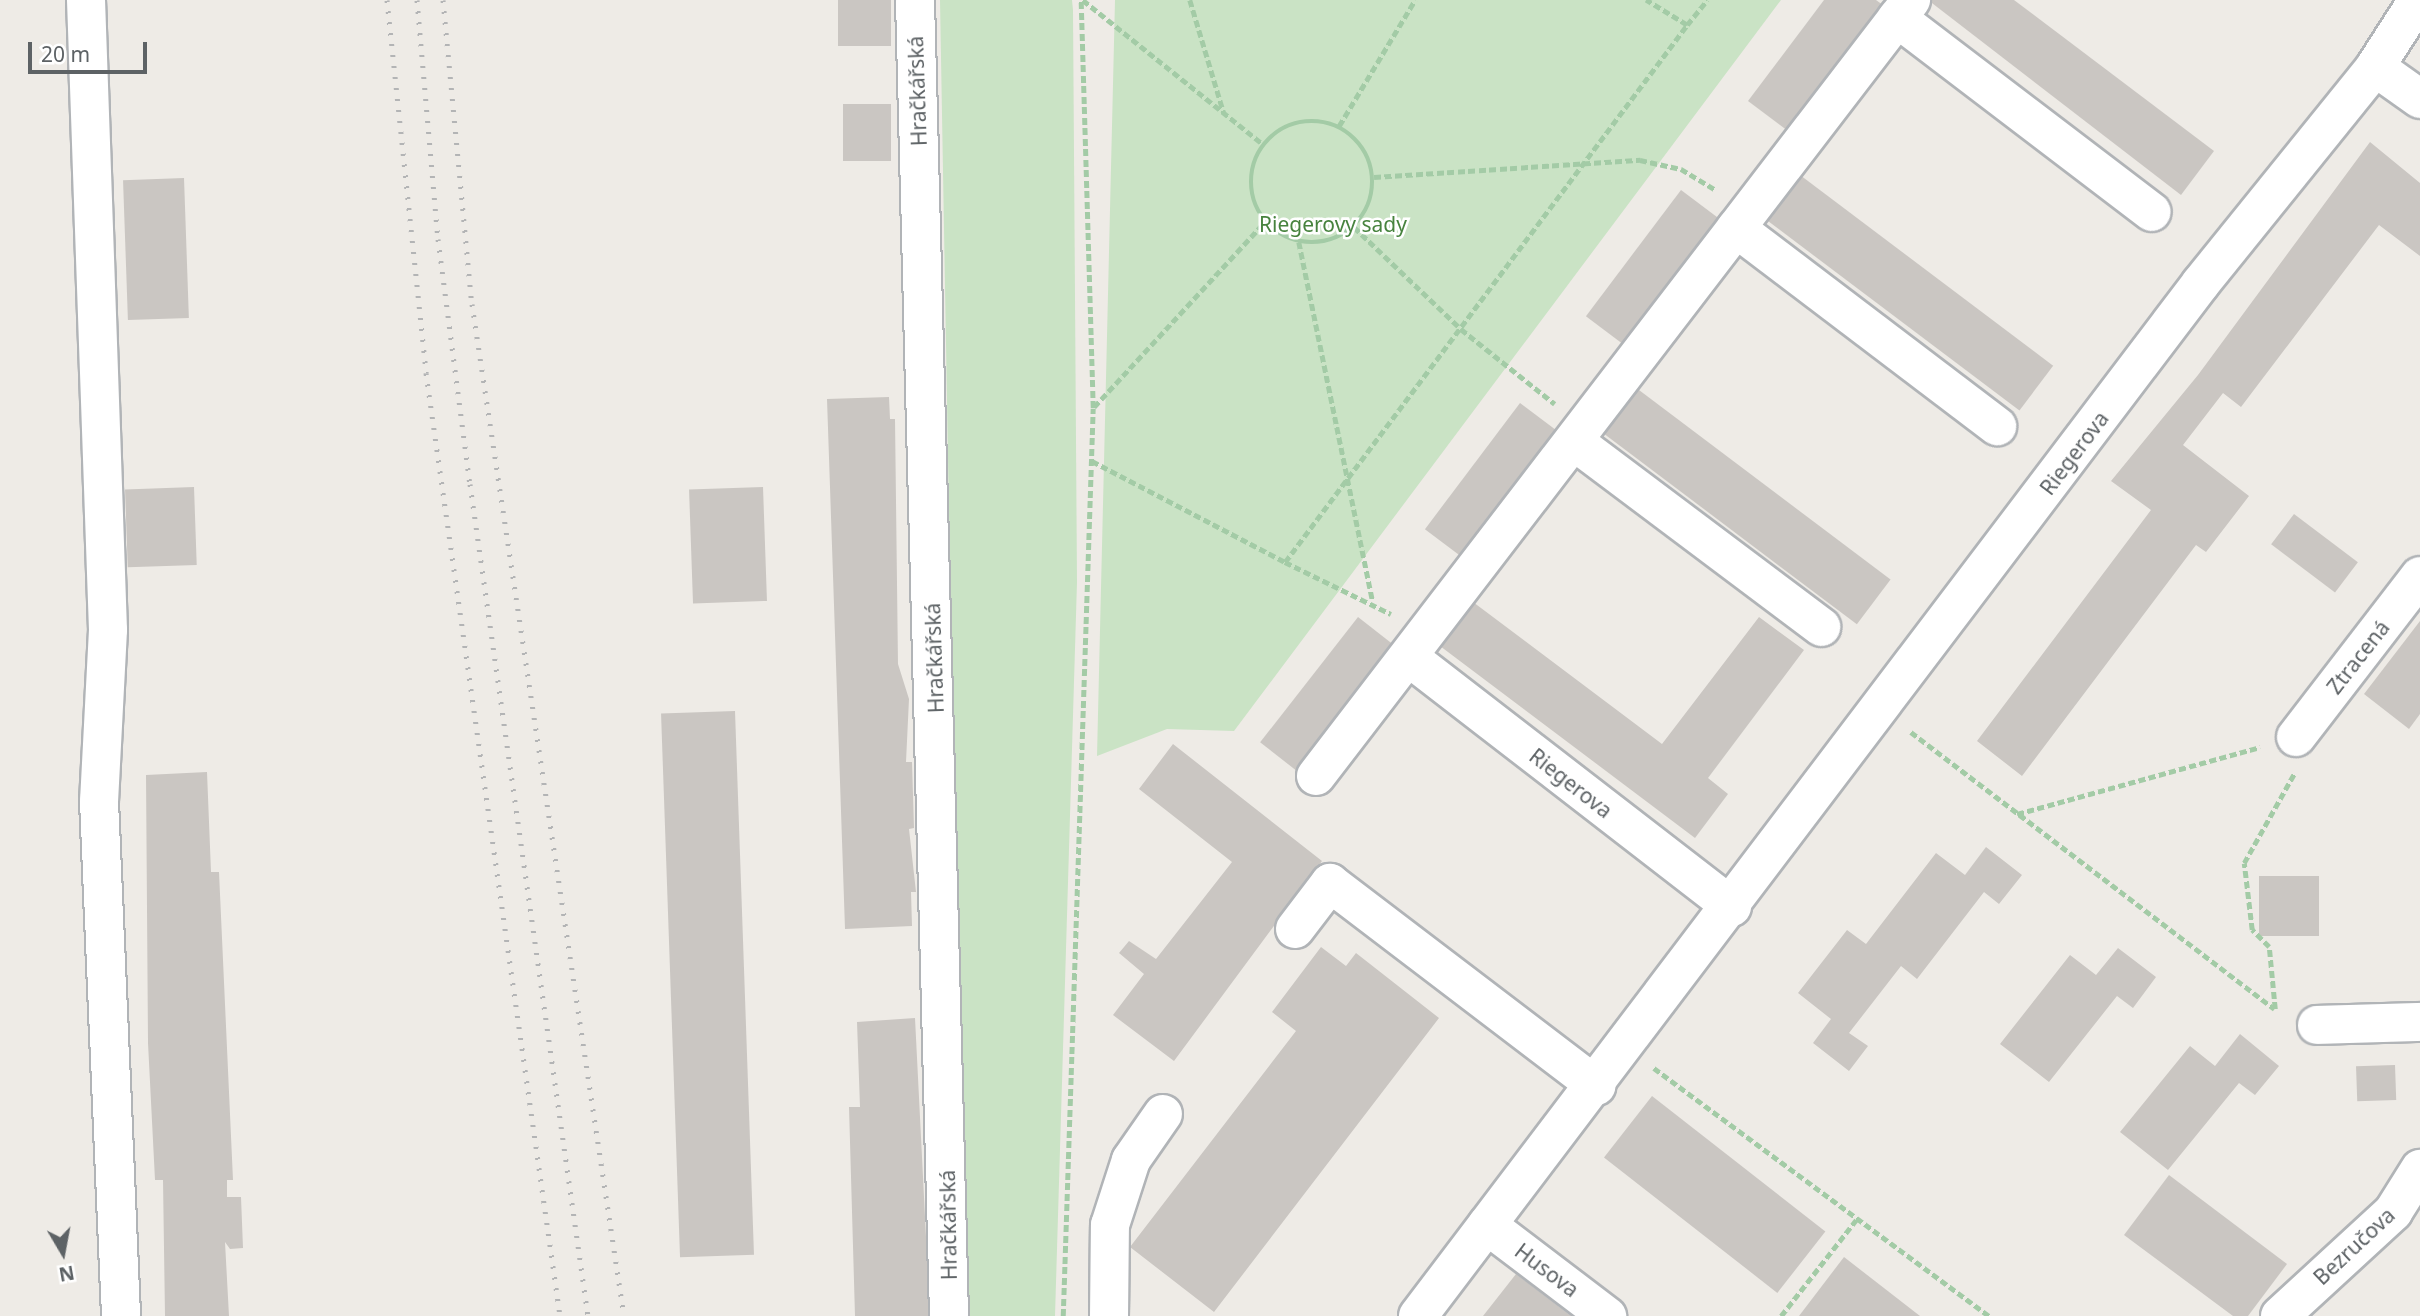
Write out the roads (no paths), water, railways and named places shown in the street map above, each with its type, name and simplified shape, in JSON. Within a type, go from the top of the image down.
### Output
[{"type":"street","points":[[86,0],[108,630],[99,801],[121,1316]]},
{"type":"street","name":"Hračkářská","points":[[915,0],[949,1316]]},
{"type":"street","name":"Riegerova","points":[[1418,1316],[1486,1225],[1627,1047],[2201,283],[2375,67],[2418,0]]},
{"type":"street","points":[[1317,776],[1418,649],[1904,9],[2152,212]]},
{"type":"street","points":[[2375,67],[2420,99]]},
{"type":"street","points":[[1743,219],[1997,426]]},
{"type":"street","points":[[1580,435],[1821,627]]},
{"type":"street","name":"Ztracená","points":[[2296,737],[2420,576]]},
{"type":"street","name":"Riegerova","points":[[1418,649],[1732,907]]},
{"type":"street","points":[[1295,929],[1330,883],[1596,1086]]},
{"type":"street","points":[[2316,1026],[2420,1023]]},
{"type":"street","points":[[1109,1316],[1110,1225],[1131,1160],[1163,1114]]},
{"type":"street","name":"Bezručova","points":[[2280,1316],[2393,1212],[2420,1169]]},
{"type":"street","name":"Husova","points":[[1486,1225],[1607,1316]]},
{"type":"railway","points":[[387,0],[426,373],[560,1316]]},
{"type":"railway","points":[[417,0],[438,239],[470,484],[588,1316]]},
{"type":"railway","points":[[443,0],[472,304],[624,1316]]},
{"type":"park label","name":"Riegerovy sady","points":[[1333,224]]}]
